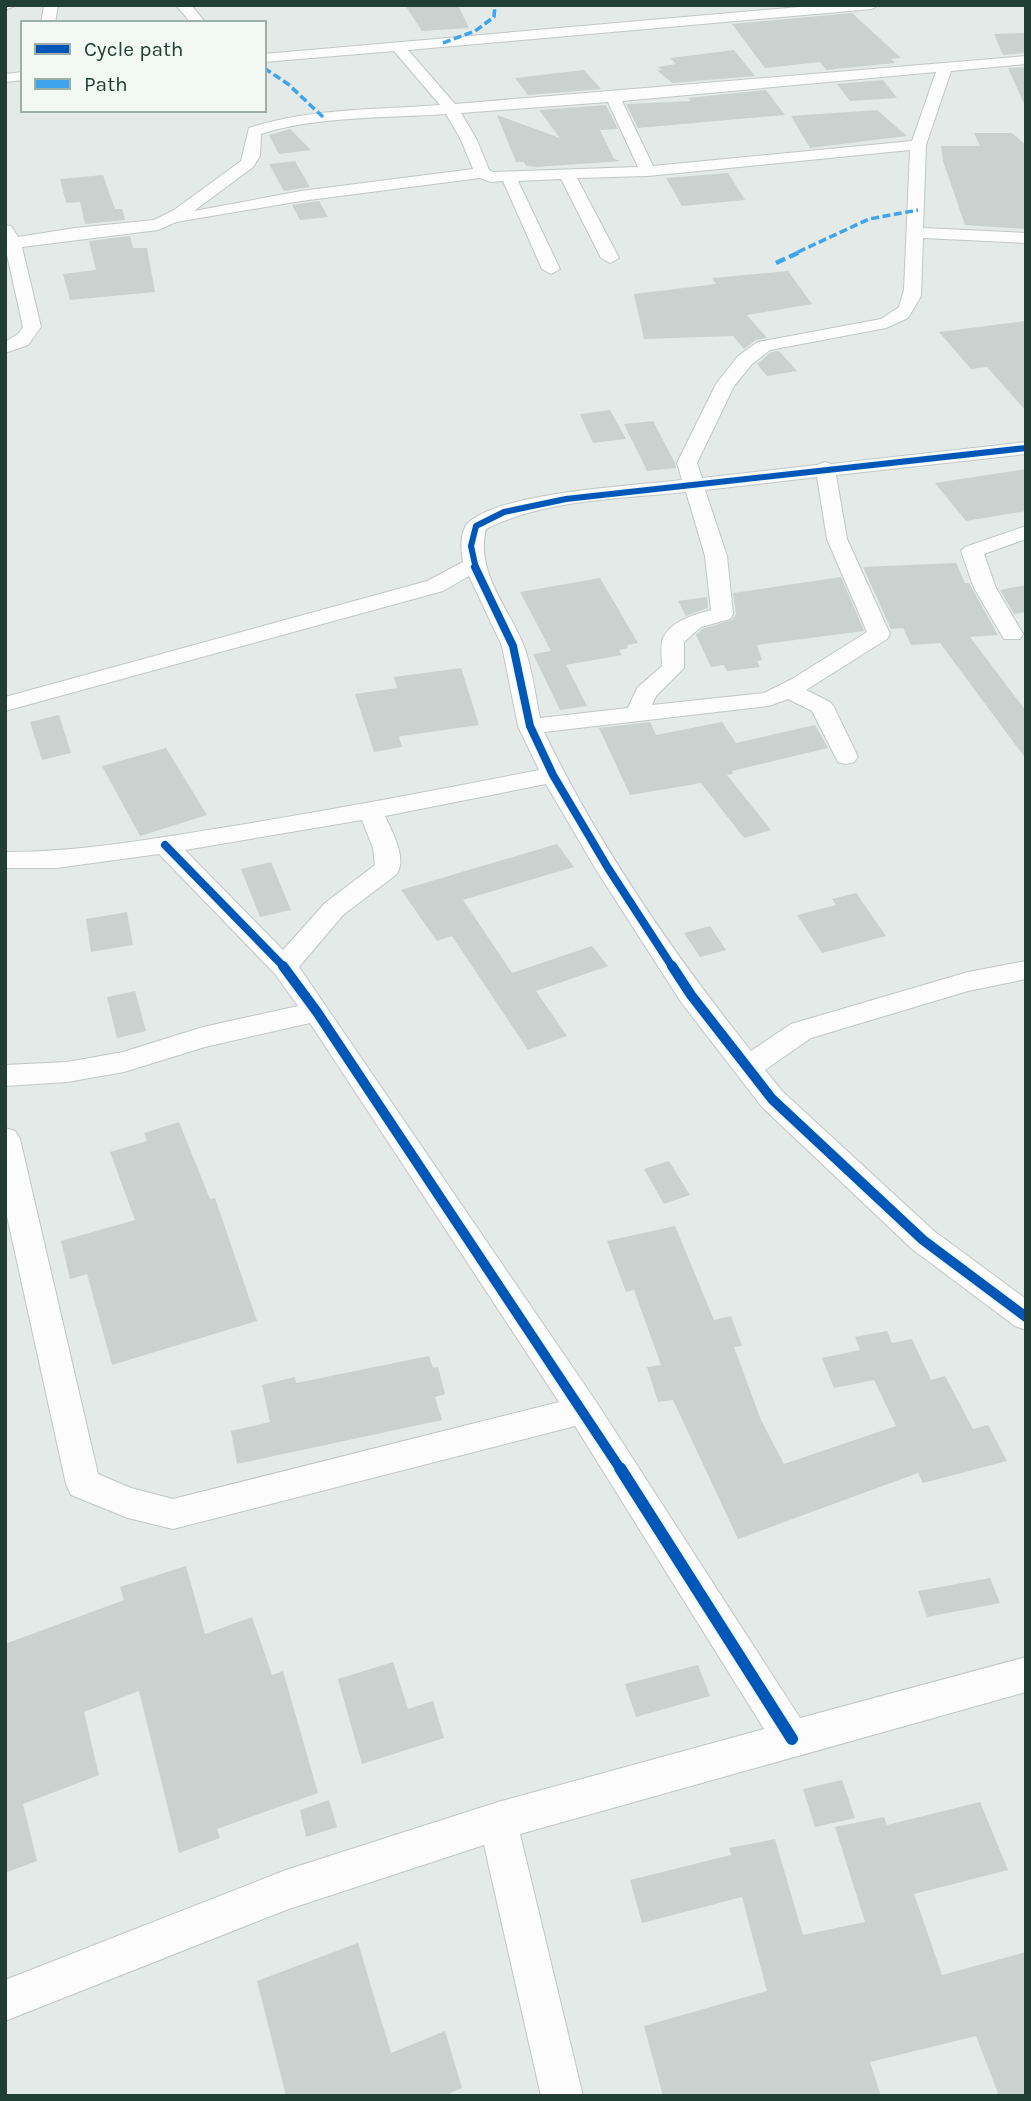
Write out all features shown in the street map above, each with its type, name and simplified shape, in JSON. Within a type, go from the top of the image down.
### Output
[{"type":"street","points":[[183,5],[197,21]]},
{"type":"street","points":[[266,58],[872,5]]},
{"type":"street","points":[[398,47],[451,109],[469,140],[482,173]]},
{"type":"street","points":[[168,220],[247,164],[252,156],[254,131],[262,128],[324,118],[613,97],[1026,60]]},
{"type":"street","points":[[637,715],[645,693],[673,668],[673,640],[693,622],[722,614],[723,590],[712,538],[687,463],[725,384],[745,360],[764,346],[886,323],[904,313],[912,300],[918,145],[944,69]]},
{"type":"street","points":[[613,97],[648,171]]},
{"type":"street","points":[[5,348],[30,335],[32,327],[9,237],[150,227],[168,220],[301,196],[482,173],[491,177],[509,178],[648,171],[918,145]]},
{"type":"street","points":[[567,175],[610,258]]},
{"type":"street","points":[[509,178],[551,269]]},
{"type":"street","points":[[916,233],[1026,238]]},
{"type":"street","points":[[1024,450],[825,468],[566,499],[504,512],[476,526],[471,546],[474,565],[513,646],[530,726],[553,775],[608,868],[691,995],[772,1099],[923,1240],[1026,1317]]},
{"type":"street","points":[[530,726],[769,699],[879,634],[837,539],[825,468]]},
{"type":"street","points":[[1012,635],[985,588],[972,551],[1026,532]]},
{"type":"street","points":[[5,704],[423,590],[474,565]]},
{"type":"street","points":[[788,690],[822,707],[846,757]]},
{"type":"street","points":[[5,860],[56,860],[165,845],[371,811],[553,775]]},
{"type":"street","points":[[284,967],[334,909],[388,868],[386,848],[371,811]]},
{"type":"street","points":[[165,845],[284,967],[317,1012],[583,1410],[792,1739]]},
{"type":"street","points":[[747,1068],[801,1031],[968,982],[1026,970]]},
{"type":"street","points":[[5,1076],[67,1072],[124,1062],[203,1037],[317,1012]]},
{"type":"street","points":[[5,1139],[83,1484],[128,1503],[173,1514],[583,1410]]},
{"type":"street","points":[[5,2000],[286,1891],[498,1821],[1026,1674]]},
{"type":"street","points":[[498,1821],[562,2096]]},
{"type":"building","points":[[405,5],[458,5],[469,28],[422,31]]},
{"type":"building","points":[[852,13],[901,58],[891,59],[895,63],[826,70],[820,62],[765,68],[732,24]]},
{"type":"building","points":[[1026,33],[1026,53],[1003,55],[994,34]]},
{"type":"building","points":[[734,50],[755,76],[672,83],[657,70],[662,70],[658,67],[676,64],[670,58]]},
{"type":"building","points":[[1026,67],[1026,108],[1008,68]]},
{"type":"building","points":[[584,70],[601,89],[528,95],[515,78]]},
{"type":"building","points":[[883,80],[897,98],[850,101],[837,84]]},
{"type":"building","points":[[766,90],[785,115],[638,128],[626,104],[691,101],[688,98]]},
{"type":"building","points":[[606,105],[618,129],[600,130],[614,159],[621,161],[526,166],[524,162],[516,162],[497,115],[560,138],[539,110]]},
{"type":"building","points":[[877,110],[907,136],[810,148],[791,116]]},
{"type":"building","points":[[290,129],[311,150],[279,154],[269,135]]},
{"type":"building","points":[[974,133],[1012,133],[1026,145],[1026,229],[965,225],[943,161],[941,146],[980,146]]},
{"type":"building","points":[[295,161],[310,187],[284,191],[269,164]]},
{"type":"building","points":[[728,173],[745,200],[682,206],[666,178]]},
{"type":"building","points":[[103,175],[115,209],[122,209],[125,220],[85,224],[80,202],[66,203],[60,179]]},
{"type":"building","points":[[319,201],[328,217],[300,220],[292,205]]},
{"type":"building","points":[[130,236],[133,248],[147,248],[155,292],[70,300],[63,274],[96,270],[89,241]]},
{"type":"building","points":[[788,271],[812,304],[747,315],[767,338],[756,340],[744,349],[733,336],[644,339],[634,294],[716,284],[712,278]]},
{"type":"building","points":[[1026,321],[1026,411],[987,367],[971,369],[939,332]]},
{"type":"building","points":[[779,351],[797,371],[767,376],[757,364],[771,352]]},
{"type":"building","points":[[610,410],[626,439],[593,443],[580,414]]},
{"type":"building","points":[[653,421],[676,468],[647,471],[624,424]]},
{"type":"building","points":[[1026,469],[1026,511],[966,521],[935,483]]},
{"type":"building","points":[[956,563],[965,583],[969,583],[998,635],[970,637],[1026,711],[1026,759],[940,643],[911,645],[903,628],[891,629],[863,567]]},
{"type":"building","points":[[841,577],[864,631],[757,645],[762,660],[757,661],[760,667],[727,671],[724,665],[711,667],[696,635],[702,629],[732,620],[736,614],[733,593]]},
{"type":"building","points":[[600,578],[638,643],[619,650],[622,655],[566,665],[587,706],[560,710],[533,654],[551,651],[520,592]]},
{"type":"building","points":[[1026,585],[1026,612],[1014,614],[1000,590]]},
{"type":"building","points":[[707,597],[708,608],[686,616],[678,601]]},
{"type":"building","points":[[461,668],[479,725],[402,736],[399,737],[402,747],[374,752],[355,694],[397,688],[394,677]]},
{"type":"building","points":[[59,715],[71,753],[42,760],[30,722]]},
{"type":"building","points":[[650,722],[656,735],[722,722],[736,743],[815,725],[828,748],[732,771],[733,774],[727,775],[771,830],[744,838],[701,783],[630,795],[599,728]]},
{"type":"building","points":[[166,748],[207,815],[140,836],[102,766]]},
{"type":"building","points":[[557,844],[574,867],[463,900],[512,973],[592,946],[608,966],[536,991],[567,1036],[528,1050],[452,936],[437,941],[401,890]]},
{"type":"building","points":[[271,862],[291,910],[260,917],[241,869]]},
{"type":"building","points":[[856,893],[886,936],[822,953],[797,915],[836,905],[832,899]]},
{"type":"building","points":[[127,912],[133,945],[91,952],[86,919]]},
{"type":"building","points":[[710,926],[726,950],[700,957],[684,933]]},
{"type":"building","points":[[135,991],[146,1031],[117,1038],[107,997]]},
{"type":"building","points":[[179,1122],[210,1199],[215,1198],[257,1321],[112,1365],[87,1274],[70,1279],[61,1241],[135,1220],[110,1152],[147,1141],[144,1133]]},
{"type":"building","points":[[669,1161],[690,1195],[664,1204],[644,1169]]},
{"type":"building","points":[[675,1226],[714,1320],[731,1316],[742,1346],[734,1347],[761,1420],[784,1464],[896,1426],[874,1380],[834,1388],[822,1358],[860,1350],[855,1337],[887,1331],[892,1343],[912,1339],[931,1380],[945,1376],[973,1429],[988,1425],[1007,1461],[923,1483],[918,1473],[738,1539],[673,1400],[658,1402],[647,1367],[661,1365],[634,1290],[626,1292],[607,1241]]},
{"type":"building","points":[[429,1356],[433,1368],[438,1367],[445,1394],[435,1397],[442,1420],[237,1464],[231,1431],[270,1422],[262,1385],[295,1377],[296,1383]]},
{"type":"building","points":[[186,1566],[205,1634],[252,1617],[272,1675],[283,1671],[318,1793],[217,1829],[220,1838],[179,1853],[139,1691],[84,1712],[99,1775],[23,1804],[37,1861],[5,1873],[5,1644],[124,1600],[120,1587]]},
{"type":"building","points":[[990,1578],[1000,1603],[927,1617],[918,1591]]},
{"type":"building","points":[[393,1662],[408,1709],[433,1701],[444,1738],[362,1764],[338,1679]]},
{"type":"building","points":[[698,1665],[710,1696],[636,1717],[625,1684]]},
{"type":"building","points":[[842,1780],[855,1818],[815,1827],[803,1789]]},
{"type":"building","points":[[329,1800],[337,1827],[306,1837],[300,1810]]},
{"type":"building","points":[[980,1802],[1008,1870],[914,1894],[942,1975],[1026,1952],[1026,2096],[999,2096],[976,2036],[870,2062],[881,2096],[663,2096],[644,2026],[767,1991],[742,1897],[642,1923],[630,1880],[731,1855],[729,1848],[775,1839],[803,1935],[865,1922],[835,1827],[884,1817],[887,1825]]},
{"type":"building","points":[[358,1943],[391,2053],[445,2031],[462,2088],[443,2096],[286,2096],[257,1981]]},
{"type":"marked path","points":[[443,43],[475,31],[494,17],[495,5]]},
{"type":"marked path","points":[[266,69],[288,84],[324,118]]},
{"type":"marked path","points":[[776,263],[869,219],[918,210]]},
{"type":"cycle path","points":[[1026,448],[566,499],[504,512],[476,526],[471,546],[474,565],[513,646],[530,726],[553,775],[608,868],[691,995],[772,1099],[923,1240],[1026,1317]]},
{"type":"cycle path","points":[[165,845],[284,967],[317,1012],[583,1410],[792,1739]]}]
